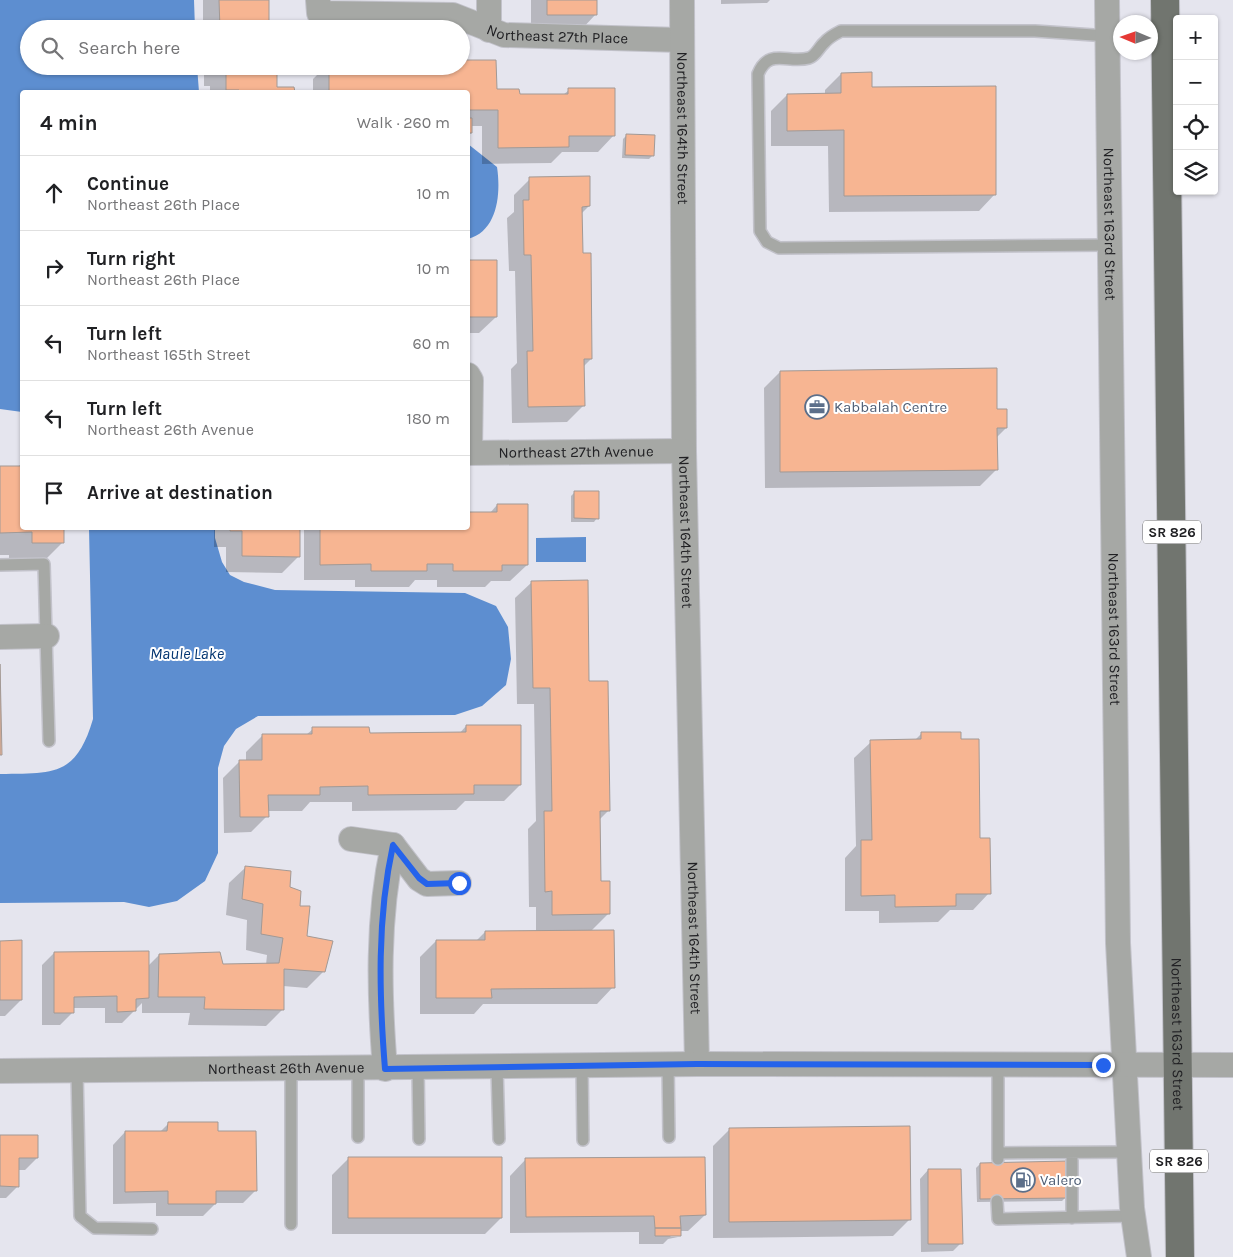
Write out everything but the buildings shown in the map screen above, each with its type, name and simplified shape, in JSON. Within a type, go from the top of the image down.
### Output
[{"type":"main road","name":"Northeast 163rd Street","points":[[1165,0],[1180,1257]]},
{"type":"street","points":[[489,0],[489,30]]},
{"type":"street","name":"Northeast 164th Street","points":[[682,0],[680,40],[684,451],[697,1064]]},
{"type":"street","name":"Northeast 163rd Street","points":[[1107,0],[1118,943],[1129,1152],[1139,1257]]},
{"type":"street","name":"Northeast 27th Place","points":[[318,6],[454,15],[466,20]]},
{"type":"street","name":"Northeast 27th Place","points":[[470,22],[504,35],[680,40]]},
{"type":"street","points":[[470,378],[472,380],[470,428]]},
{"type":"street","name":"Northeast 27th Avenue","points":[[470,452],[684,451]]},
{"type":"street","points":[[0,637],[47,636]]},
{"type":"street","points":[[351,839],[393,845],[419,878],[427,884],[459,883]]},
{"type":"street","points":[[385,1069],[379,1000],[384,885],[393,845]]},
{"type":"street","name":"Northeast 26th Avenue","points":[[0,1071],[291,1070],[668,1064],[1233,1065]]},
{"type":"lane","points":[[1108,36],[1035,31],[841,31],[824,43],[817,53],[809,58],[771,59],[762,64],[758,74],[760,231],[768,242],[780,248],[1110,245]]},
{"type":"lane","points":[[0,565],[44,564],[49,741]]},
{"type":"lane","points":[[668,1064],[669,1137]]},
{"type":"lane","points":[[998,1064],[998,1156],[1129,1152]]},
{"type":"lane","points":[[582,1066],[583,1140]]},
{"type":"lane","points":[[498,1067],[499,1140]]},
{"type":"lane","points":[[418,1068],[419,1139]]},
{"type":"lane","points":[[358,1069],[358,1137]]},
{"type":"lane","points":[[291,1070],[291,1224]]},
{"type":"lane","points":[[77,1071],[80,1216],[95,1228],[152,1229]]},
{"type":"lane","points":[[1072,1153],[1072,1218]]},
{"type":"lane","points":[[998,1201],[998,1219],[1134,1216]]},
{"type":"water","points":[[0,0],[194,0],[195,20],[20,20],[20,75],[198,75],[199,90],[20,90],[20,412],[0,409]]},
{"type":"water","points":[[470,146],[497,167],[498,177],[495,210],[486,228],[478,235],[470,238]]},
{"type":"water","name":"Maule Lake","points":[[89,530],[215,530],[215,538],[222,562],[230,575],[244,582],[275,590],[465,593],[496,606],[508,627],[511,659],[506,685],[482,706],[455,715],[258,716],[236,729],[224,746],[218,768],[218,853],[205,881],[177,901],[149,907],[124,902],[0,903],[0,774],[34,773],[60,768],[70,762],[79,752],[93,719]]},
{"type":"water","points":[[586,537],[586,562],[536,562],[536,538]]},
{"type":"place","name":"Kabbalah Centre","points":[[817,407]]},
{"type":"place","name":"Valero","points":[[1023,1180]]},
{"type":"route","points":[[459,883],[427,884],[419,878],[393,845],[384,885],[379,1000],[385,1069],[697,1064],[1103,1065]]}]
